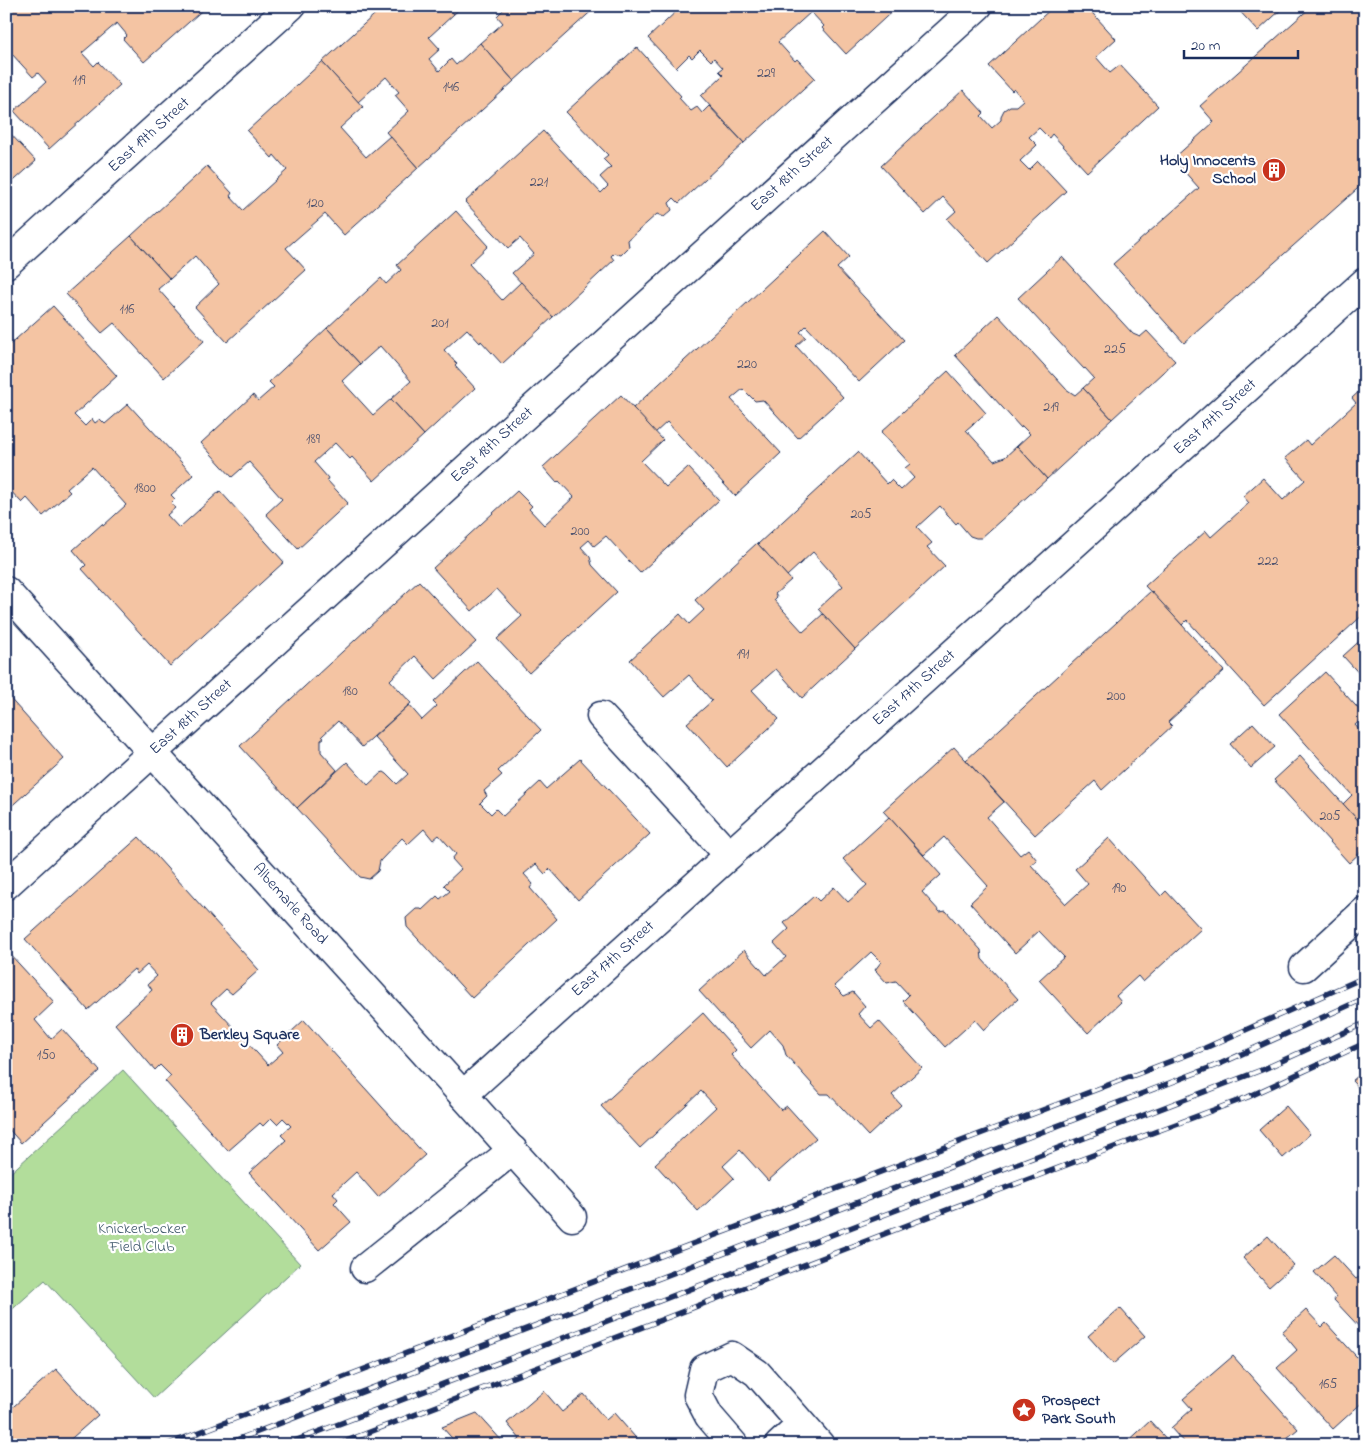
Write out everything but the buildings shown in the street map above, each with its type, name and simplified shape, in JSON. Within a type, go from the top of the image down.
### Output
[{"type":"street","name":"East 19th Street","points":[[6,264],[291,6]]},
{"type":"street","name":"East 18th Street","points":[[6,885],[978,6]]},
{"type":"street","name":"East 17th Street","points":[[464,1095],[1365,282]]},
{"type":"street","name":"Albemarle Road","points":[[6,591],[464,1095],[572,1217]]},
{"type":"street","points":[[601,716],[729,855]]},
{"type":"street","points":[[1304,967],[1365,912]]},
{"type":"street","points":[[365,1268],[513,1150]]},
{"type":"street","points":[[734,1445],[709,1416],[698,1395],[704,1369],[732,1356],[757,1373],[820,1445]]},
{"type":"street","points":[[779,1445],[801,1425]]},
{"type":"green space","name":"Knickerbocker Field Club","points":[[123,1070],[300,1264],[154,1398],[45,1280],[6,1315],[6,1177]]},
{"type":"railway","points":[[166,1445],[1205,1048],[1365,977]]},
{"type":"railway","points":[[223,1445],[1222,1063],[1365,998]]},
{"type":"railway","points":[[284,1445],[1264,1069],[1365,1023]]},
{"type":"railway","points":[[336,1445],[957,1206],[1248,1097],[1365,1043]]},
{"type":"place","name":"Holy Innocents School","points":[[1274,170]]},
{"type":"place","name":"Berkley Square","points":[[182,1035]]},
{"type":"place","name":"Prospect Park South","points":[[1024,1410]]}]
